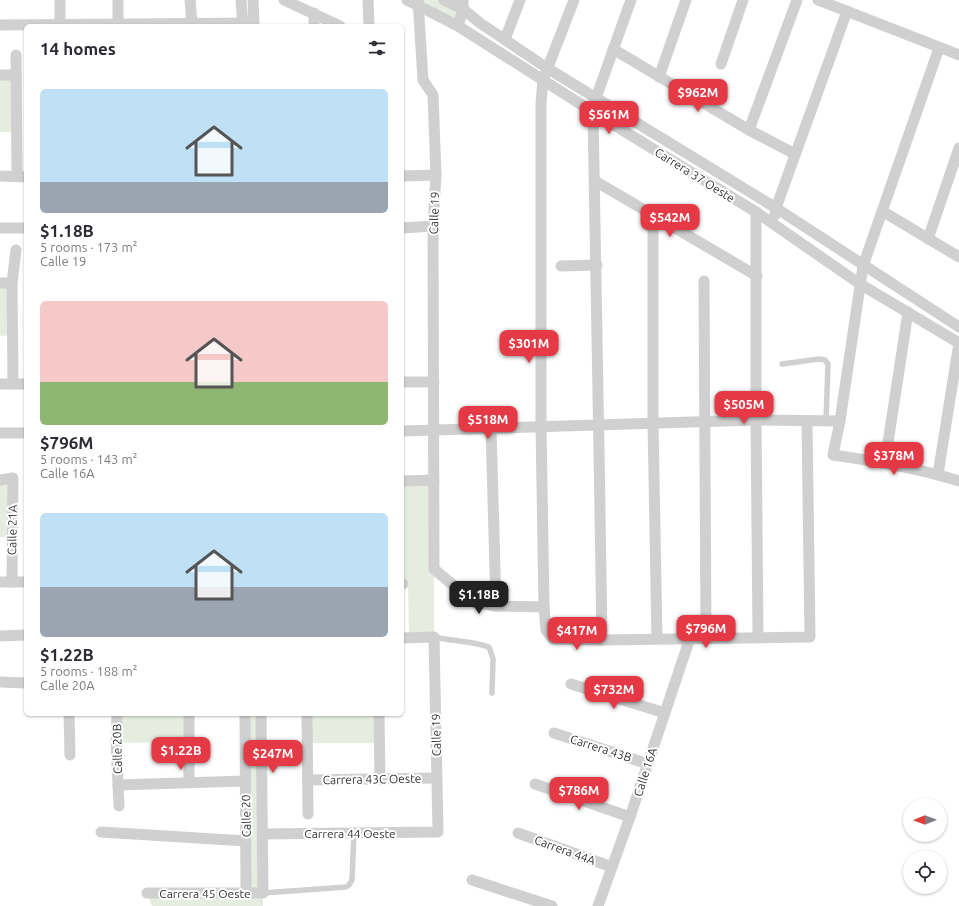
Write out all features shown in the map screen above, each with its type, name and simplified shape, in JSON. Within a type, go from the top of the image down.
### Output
[{"type":"street","points":[[60,0],[60,24]]},
{"type":"street","points":[[118,0],[118,24]]},
{"type":"street","points":[[190,0],[192,23]]},
{"type":"street","points":[[241,0],[248,24]]},
{"type":"street","points":[[248,24],[253,0]]},
{"type":"street","points":[[284,0],[336,24]]},
{"type":"street","points":[[368,0],[369,24]]},
{"type":"street","name":"Carrera 37 Oeste","points":[[407,0],[418,3],[458,26],[593,112],[756,212],[860,284],[959,343]]},
{"type":"street","name":"Carrera 37 Oeste","points":[[444,0],[463,4],[480,23],[547,68],[776,208],[959,327]]},
{"type":"street","points":[[505,39],[520,0]]},
{"type":"street","points":[[574,0],[543,80],[541,103],[541,426],[544,607],[546,630],[553,639],[602,640],[810,637],[807,422]]},
{"type":"street","points":[[596,98],[631,0]]},
{"type":"street","points":[[659,77],[686,0]]},
{"type":"street","points":[[721,64],[743,0]]},
{"type":"street","points":[[749,130],[797,0]]},
{"type":"street","points":[[818,0],[959,55]]},
{"type":"street","name":"Calle 19","points":[[418,3],[423,80],[433,95],[436,175],[433,226],[434,569],[473,602],[496,606],[544,607]]},
{"type":"street","points":[[458,26],[463,4]]},
{"type":"street","points":[[774,225],[776,208],[847,11]]},
{"type":"street","points":[[314,13],[314,24]]},
{"type":"street","points":[[0,24],[24,24]]},
{"type":"street","points":[[155,24],[220,24]]},
{"type":"street","points":[[939,48],[863,266],[840,421],[833,455],[885,462],[938,474],[959,481]]},
{"type":"street","points":[[614,49],[749,130],[795,154]]},
{"type":"street","points":[[0,176],[22,176],[16,55]]},
{"type":"street","points":[[0,76],[16,75]]},
{"type":"street","points":[[593,112],[597,265],[602,640]]},
{"type":"street","points":[[928,239],[959,148]]},
{"type":"street","points":[[404,176],[436,175]]},
{"type":"street","points":[[595,181],[757,276]]},
{"type":"street","points":[[882,211],[959,257]]},
{"type":"street","points":[[756,212],[758,637]]},
{"type":"street","points":[[404,228],[433,226]]},
{"type":"street","points":[[653,227],[653,423],[657,639]]},
{"type":"street","points":[[0,228],[24,228]]},
{"type":"street","points":[[13,384],[12,283],[16,250]]},
{"type":"street","points":[[561,266],[597,265]]},
{"type":"street","points":[[704,281],[706,638]]},
{"type":"street","points":[[0,283],[12,283]]},
{"type":"street","points":[[885,462],[908,312]]},
{"type":"street","points":[[938,474],[955,389],[959,343]]},
{"type":"street","points":[[404,382],[434,382]]},
{"type":"street","points":[[0,384],[24,384]]},
{"type":"street","points":[[404,431],[598,424],[704,423],[756,420],[807,422],[840,421]]},
{"type":"street","points":[[491,428],[496,606]]},
{"type":"street","points":[[0,433],[24,433]]},
{"type":"street","name":"Calle 21A","points":[[0,480],[13,478],[12,582]]},
{"type":"street","points":[[404,481],[434,480]]},
{"type":"street","points":[[0,582],[24,582]]},
{"type":"street","points":[[0,636],[24,635]]},
{"type":"street","points":[[406,638],[434,637]]},
{"type":"street","name":"Calle 19","points":[[434,637],[438,832]]},
{"type":"street","name":"Calle 16A","points":[[598,906],[630,817],[690,638]]},
{"type":"street","points":[[0,682],[24,683]]},
{"type":"street","points":[[571,684],[665,714]]},
{"type":"street","points":[[69,716],[70,755]]},
{"type":"street","name":"Calle 20B","points":[[117,716],[119,806]]},
{"type":"street","points":[[189,716],[189,782]]},
{"type":"street","name":"Calle 20","points":[[245,716],[246,894]]},
{"type":"street","name":"Calle 20","points":[[261,716],[263,893]]},
{"type":"street","points":[[307,716],[308,814]]},
{"type":"street","points":[[379,716],[380,779]]},
{"type":"street","name":"Carrera 43B","points":[[554,733],[648,764]]},
{"type":"street","name":"Carrera 43C Oeste","points":[[308,780],[436,778]]},
{"type":"street","points":[[118,785],[245,781]]},
{"type":"street","points":[[535,784],[630,817]]},
{"type":"street","points":[[101,832],[246,841]]},
{"type":"street","name":"Carrera 44 Oeste","points":[[263,834],[438,832]]},
{"type":"street","name":"Carrera 44A","points":[[518,834],[612,867]]},
{"type":"street","points":[[472,880],[552,906]]},
{"type":"street","name":"Carrera 45 Oeste","points":[[148,893],[263,893]]},
{"type":"lane","points":[[782,364],[819,359],[825,360],[828,364],[826,421]]},
{"type":"lane","points":[[434,637],[476,643],[489,647],[493,659],[492,693]]},
{"type":"lane","points":[[263,893],[346,887],[352,880],[354,833]]},
{"type":"shaded area","points":[[407,0],[444,0],[463,9],[458,26]]},
{"type":"shaded area","points":[[15,76],[15,132],[0,132],[0,77]]},
{"type":"shaded area","points":[[0,283],[12,283],[13,335],[0,336]]},
{"type":"shaded area","points":[[13,478],[12,538],[0,537],[0,480]]},
{"type":"shaded area","points":[[434,480],[434,637],[409,638],[408,584],[404,584],[404,481]]},
{"type":"shaded area","points":[[117,716],[189,716],[189,742],[116,743]]},
{"type":"shaded area","points":[[245,716],[261,716],[263,906],[152,906],[147,893],[246,893]]},
{"type":"shaded area","points":[[307,716],[379,716],[380,743],[307,743]]}]
